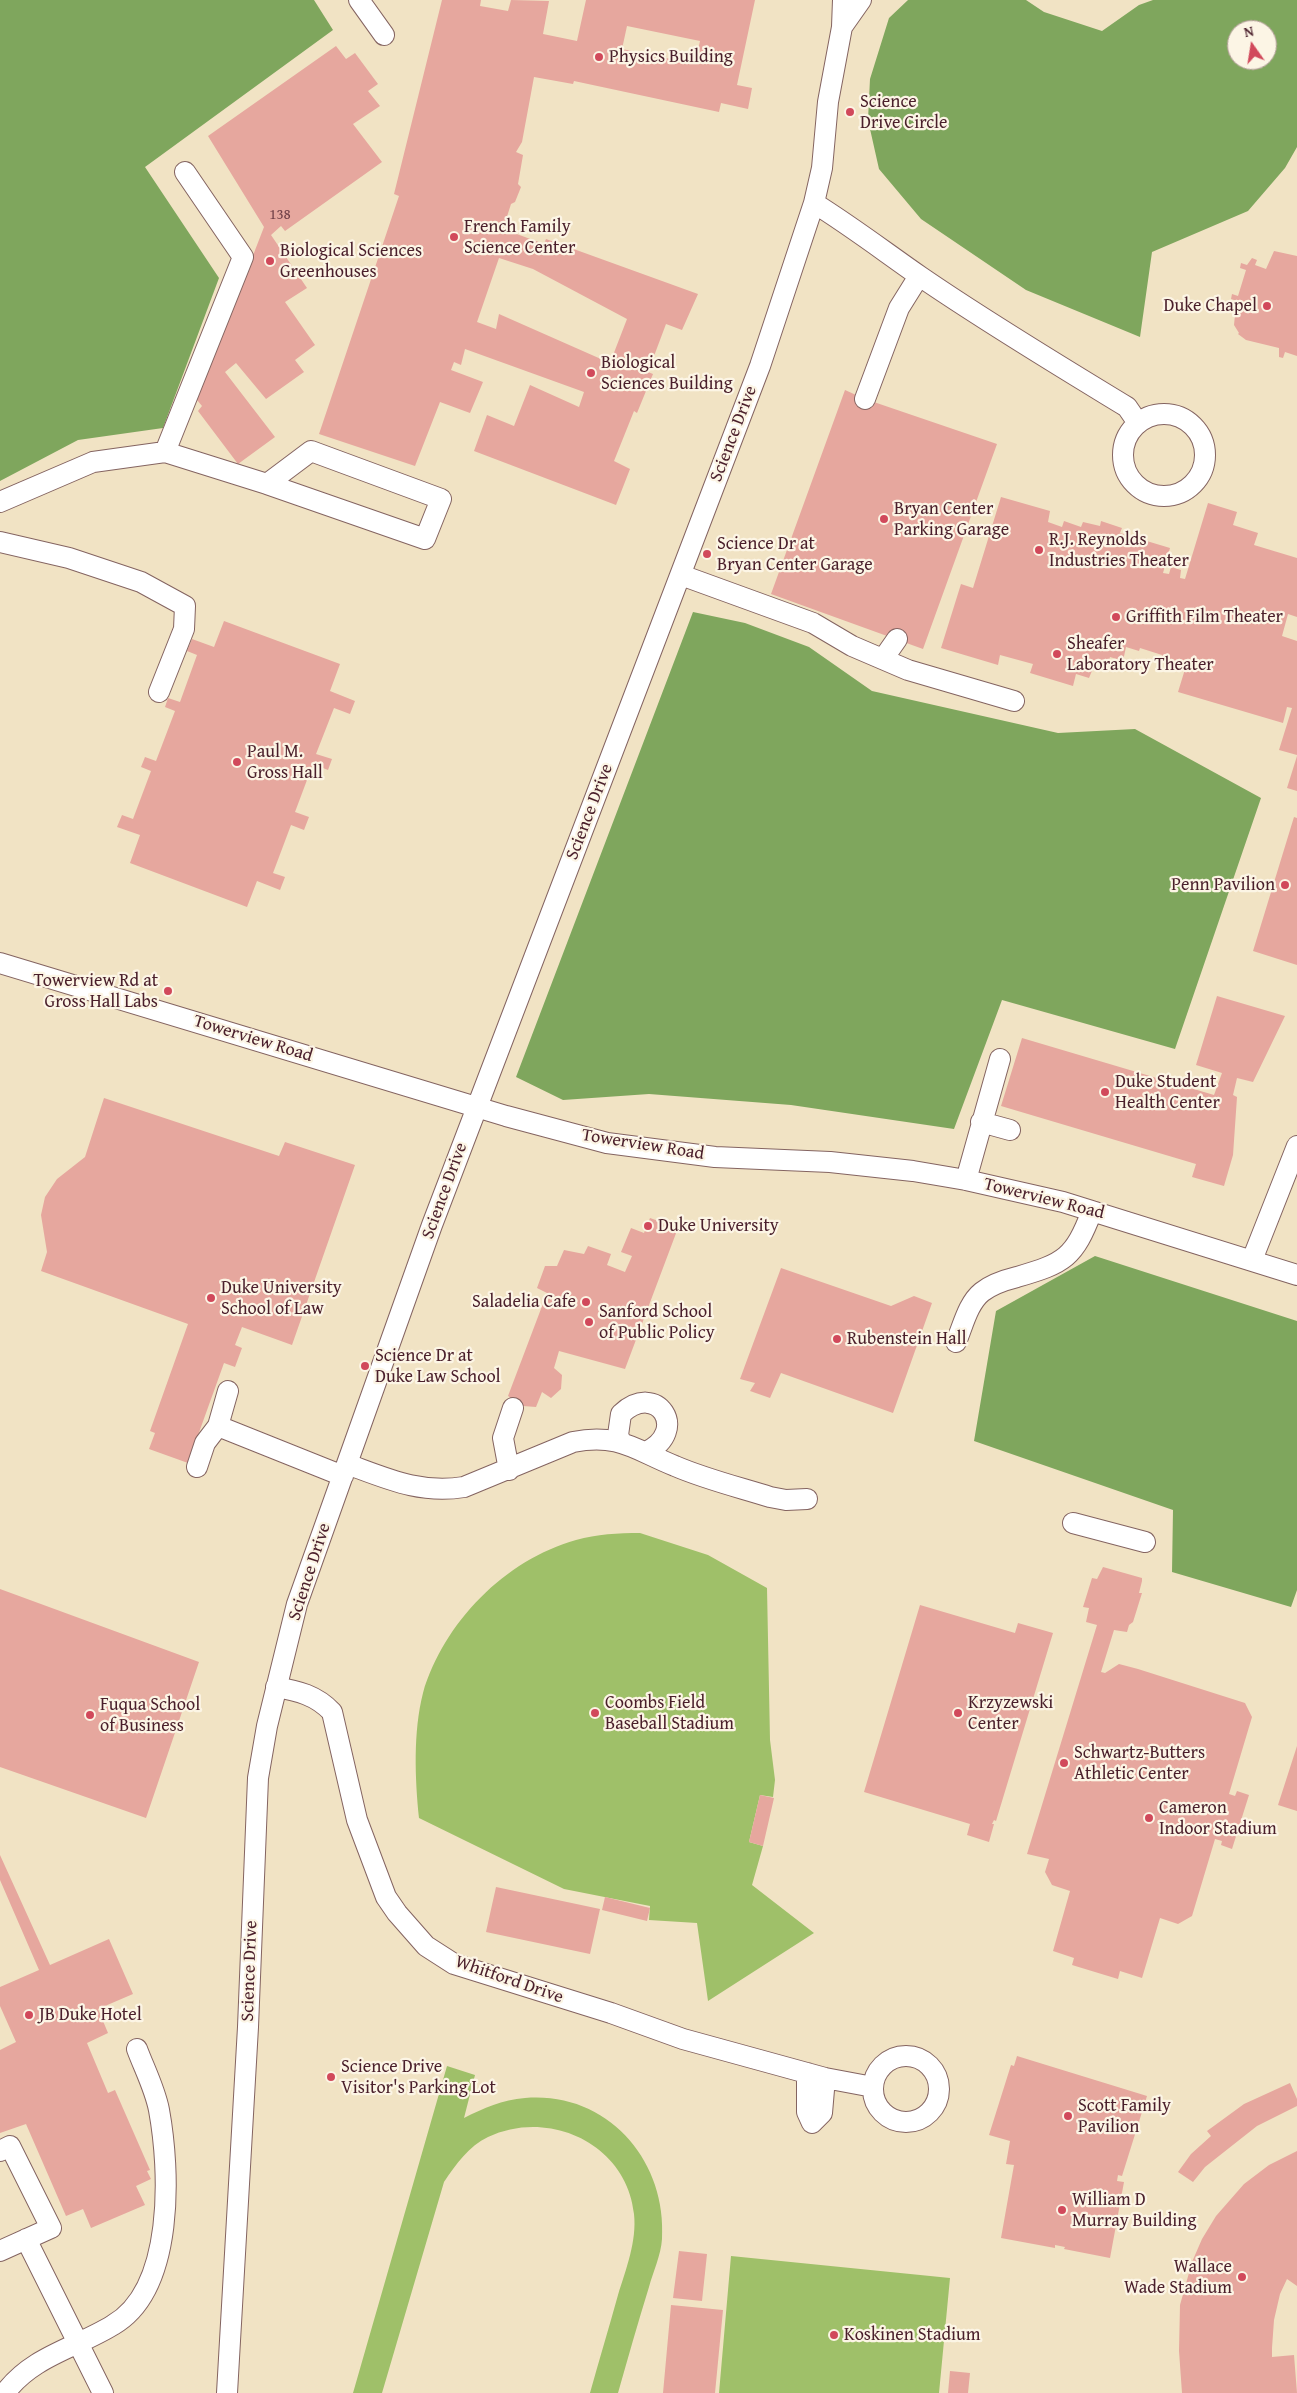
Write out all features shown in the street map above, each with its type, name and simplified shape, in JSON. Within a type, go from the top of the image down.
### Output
[{"type":"street","points":[[359,0],[384,35]]},
{"type":"street","name":"Science Drive","points":[[227,2393],[248,2027],[258,1778],[276,1686],[297,1604],[432,1225],[760,366],[814,203],[822,168],[828,102],[842,27],[843,0]]},
{"type":"street","name":"Science Drive","points":[[842,27],[861,0]]},
{"type":"street","points":[[165,452],[243,257],[185,172]]},
{"type":"street","points":[[814,203],[857,230],[919,276],[1005,333],[1128,407],[1138,423]]},
{"type":"street","points":[[865,399],[899,308],[919,276]]},
{"type":"street","points":[[1163,414],[1176,416],[1189,422],[1198,431],[1204,444],[1206,457],[1203,470],[1196,482],[1186,491],[1173,496],[1159,496],[1146,492],[1135,484],[1127,474],[1123,460],[1124,447],[1129,434],[1138,423],[1150,417],[1163,414]]},
{"type":"street","points":[[0,502],[93,462],[165,452],[267,484],[425,539],[441,499],[311,451],[267,484]]},
{"type":"street","points":[[0,542],[68,558],[132,579],[185,606],[184,629],[159,692]]},
{"type":"street","points":[[681,575],[812,623],[852,646],[908,670],[1014,701]]},
{"type":"street","points":[[883,659],[897,639]]},
{"type":"street","name":"Towerview Road","points":[[0,963],[477,1107],[590,1139],[716,1157],[830,1162],[913,1171],[966,1180],[1092,1211],[1297,1275]]},
{"type":"street","points":[[966,1180],[1000,1059]]},
{"type":"street","points":[[981,1122],[1010,1130]]},
{"type":"street","points":[[1252,1260],[1297,1146]]},
{"type":"street","points":[[956,1342],[972,1304],[981,1292],[1008,1279],[1042,1270],[1070,1255],[1079,1244],[1092,1211]]},
{"type":"street","points":[[197,1467],[205,1443],[218,1426],[228,1391]]},
{"type":"street","points":[[621,1442],[618,1435],[621,1414],[635,1403],[655,1404],[662,1410],[667,1429],[666,1437],[646,1452]]},
{"type":"street","points":[[509,1470],[503,1438],[513,1408]]},
{"type":"street","points":[[218,1426],[345,1470],[432,1490],[464,1487],[573,1442],[591,1438],[621,1442],[674,1466],[770,1497],[786,1500],[808,1498]]},
{"type":"street","points":[[1073,1523],[1145,1542]]},
{"type":"street","name":"Whitford Drive","points":[[276,1686],[298,1690],[322,1701],[332,1712],[357,1820],[386,1897],[397,1913],[426,1946],[454,1964],[611,2013],[682,2039],[816,2075],[872,2087]]},
{"type":"street","points":[[5,2393],[25,2372],[47,2356],[114,2325],[128,2314],[140,2299],[154,2273],[166,2206],[165,2150],[158,2107],[137,2048]]},
{"type":"street","points":[[0,2151],[10,2146],[51,2228],[0,2251]]},
{"type":"street","points":[[26,2240],[103,2393]]},
{"type":"green space","points":[[0,0],[314,0],[333,30],[145,167],[219,278],[163,428],[78,440],[0,481]]},
{"type":"green space","points":[[908,0],[1026,0],[1044,12],[1102,31],[1139,5],[1153,0],[1297,0],[1297,147],[1285,168],[1248,211],[1152,252],[1140,337],[1026,290],[921,219],[879,169],[868,120],[870,79],[889,18]]},
{"type":"green space","points":[[693,612],[745,623],[809,647],[872,691],[1058,733],[1135,729],[1261,798],[1175,1049],[1002,1000],[954,1129],[791,1105],[649,1094],[563,1100],[516,1077]]},
{"type":"green space","points":[[1095,1256],[1297,1321],[1297,1590],[1291,1607],[1172,1572],[1173,1510],[974,1441],[996,1311]]},
{"type":"green space","name":"Coombs Field Baseball Stadium","points":[[640,1533],[708,1555],[767,1588],[770,1740],[775,1780],[773,1797],[760,1795],[749,1842],[763,1846],[752,1885],[814,1933],[708,2001],[697,1923],[649,1920],[650,1906],[564,1889],[419,1818],[416,1739],[423,1693],[433,1667],[446,1642],[462,1619],[481,1597],[502,1578],[525,1562],[550,1549],[592,1536]]},
{"type":"green space","points":[[447,2066],[475,2075],[464,2118],[486,2108],[509,2101],[525,2098],[555,2099],[582,2106],[606,2119],[626,2136],[642,2158],[654,2183],[661,2210],[662,2239],[659,2257],[618,2393],[590,2393],[632,2245],[635,2224],[628,2189],[617,2168],[601,2151],[581,2138],[559,2130],[536,2127],[511,2129],[481,2141],[463,2156],[444,2182],[382,2393],[353,2393]]},
{"type":"green space","name":"Koskinen Stadium","points":[[731,2256],[950,2278],[939,2393],[719,2393]]},
{"type":"building","points":[[442,0],[481,0],[480,6],[508,11],[511,0],[549,1],[543,34],[577,41],[586,0],[755,0],[737,85],[752,88],[748,109],[721,103],[719,112],[574,81],[573,84],[534,77],[522,142],[516,152],[523,155],[518,184],[521,187],[515,202],[511,204],[503,229],[544,244],[546,239],[698,294],[682,330],[666,324],[648,372],[653,374],[637,413],[634,411],[614,461],[630,469],[616,505],[474,451],[487,415],[514,426],[530,385],[579,407],[584,392],[465,349],[461,365],[454,362],[451,370],[483,382],[470,413],[440,402],[415,466],[319,434],[399,196],[394,194]],"holes":[[[627,26],[700,41],[695,64],[622,49]],[[499,258],[533,269],[627,319],[610,363],[499,314],[496,329],[477,322]]]},
{"type":"building","name":"Biological Sciences Greenhouses","points":[[336,46],[346,59],[355,53],[378,84],[368,91],[380,106],[353,124],[382,162],[285,231],[281,226],[271,235],[307,288],[285,302],[315,345],[295,360],[304,372],[266,399],[236,363],[225,372],[275,437],[238,464],[198,411],[202,406],[197,400],[264,227],[208,136]]},
{"type":"building","name":"Duke Chapel","points":[[1274,251],[1297,256],[1297,356],[1285,352],[1283,358],[1279,357],[1279,348],[1246,340],[1238,334],[1234,325],[1235,315],[1240,310],[1236,309],[1237,301],[1231,299],[1232,294],[1238,296],[1246,270],[1240,268],[1241,263],[1247,265],[1252,258],[1257,260],[1255,265],[1266,269]]},
{"type":"building","name":"Bryan Center Parking Garage","points":[[845,390],[865,399],[997,444],[923,649],[771,594]]},
{"type":"building","points":[[1001,497],[1050,511],[1048,522],[1062,527],[1064,521],[1081,527],[1083,522],[1100,526],[1101,521],[1122,528],[1120,533],[1170,548],[1163,573],[1169,574],[1171,567],[1181,570],[1180,578],[1185,579],[1208,503],[1237,512],[1233,525],[1258,533],[1254,545],[1297,558],[1297,617],[1288,614],[1282,636],[1297,641],[1297,755],[1279,750],[1292,708],[1287,707],[1283,723],[1178,692],[1186,666],[1161,659],[1162,655],[1140,648],[1139,651],[1126,647],[1123,661],[1110,657],[1106,669],[1094,666],[1089,678],[1076,674],[1073,686],[1030,673],[1033,664],[1000,655],[998,665],[941,648],[961,584],[973,588]]},
{"type":"building","name":"Paul M. Gross Hall","points":[[224,621],[340,664],[330,691],[355,701],[350,714],[334,708],[316,754],[332,759],[328,770],[313,764],[295,812],[309,817],[304,830],[291,825],[273,873],[285,877],[280,890],[257,881],[247,907],[130,863],[140,835],[117,827],[122,815],[133,819],[151,771],[141,767],[145,757],[156,761],[175,711],[165,707],[168,698],[180,702],[197,655],[187,651],[192,639],[214,647]]},
{"type":"building","points":[[1297,756],[1297,791],[1287,788]]},
{"type":"building","name":"Penn Pavilion","points":[[1294,817],[1297,818],[1297,965],[1253,951]]},
{"type":"building","name":"Duke Student Health Center","points":[[1217,996],[1285,1016],[1253,1082],[1237,1078],[1233,1095],[1237,1097],[1233,1155],[1224,1186],[1192,1177],[1196,1164],[1001,1106],[1022,1038],[1214,1095],[1222,1073],[1196,1065]]},
{"type":"building","name":"Duke University School of Law","points":[[104,1098],[279,1156],[285,1142],[355,1165],[292,1345],[242,1327],[235,1345],[242,1348],[235,1367],[224,1363],[188,1463],[149,1449],[155,1433],[150,1431],[188,1324],[41,1271],[47,1252],[41,1215],[45,1197],[57,1179],[85,1157]]},
{"type":"building","name":"Sanford School of Public Policy","points":[[650,1218],[678,1228],[625,1369],[559,1351],[554,1368],[562,1375],[561,1389],[551,1398],[542,1392],[536,1407],[523,1406],[508,1396],[547,1293],[537,1288],[545,1266],[557,1266],[564,1250],[584,1254],[588,1246],[611,1254],[607,1265],[625,1272],[632,1256],[621,1252],[631,1228],[644,1233]]},
{"type":"building","name":"Rubenstein Hall","points":[[781,1268],[891,1306],[914,1296],[932,1303],[893,1413],[781,1373],[770,1398],[750,1391],[755,1383],[740,1379]]},
{"type":"building","name":"Cameron Indoor Stadium","points":[[1103,1567],[1142,1578],[1139,1593],[1142,1593],[1133,1622],[1129,1625],[1127,1632],[1114,1630],[1101,1672],[1105,1673],[1119,1664],[1138,1669],[1245,1703],[1252,1717],[1229,1794],[1235,1796],[1237,1791],[1249,1795],[1232,1849],[1221,1845],[1222,1841],[1215,1839],[1192,1916],[1178,1924],[1160,1918],[1142,1978],[1120,1971],[1118,1979],[1072,1965],[1074,1958],[1053,1951],[1070,1891],[1052,1885],[1045,1872],[1049,1859],[1027,1854],[1097,1625],[1086,1622],[1089,1608],[1083,1607],[1092,1578],[1097,1579]]},
{"type":"building","name":"Fuqua School of Business","points":[[0,1589],[199,1662],[146,1818],[0,1767]]},
{"type":"building","name":"Krzyzewski Center","points":[[920,1605],[1015,1633],[1018,1623],[1053,1633],[996,1821],[994,1820],[992,1824],[994,1824],[989,1842],[967,1835],[970,1824],[864,1792]]},
{"type":"building","points":[[1297,1746],[1297,1811],[1278,1805]]},
{"type":"building","points":[[760,1795],[774,1798],[763,1846],[749,1842]]},
{"type":"building","points":[[0,1855],[50,1965],[109,1939],[133,1994],[98,2009],[108,2033],[87,2043],[108,2093],[115,2090],[150,2170],[147,2171],[151,2179],[136,2186],[145,2205],[91,2228],[83,2209],[66,2216],[26,2124],[0,2133],[0,2050],[16,2042],[0,2006],[0,1987],[39,1970],[0,1880]]},
{"type":"building","points":[[496,1887],[600,1909],[590,1954],[486,1932]]},
{"type":"building","points":[[605,1897],[650,1908],[647,1921],[602,1910]]},
{"type":"building","name":"Scott Family Pavilion","points":[[1017,2056],[1147,2096],[1122,2176],[1118,2175],[1117,2181],[1124,2182],[1110,2258],[1064,2249],[1065,2247],[1055,2245],[1055,2248],[1001,2238],[1014,2165],[1006,2164],[1010,2141],[989,2135],[1011,2065],[1014,2066]]},
{"type":"building","points":[[1290,2083],[1297,2099],[1297,2106],[1257,2126],[1205,2167],[1193,2182],[1178,2172],[1191,2154],[1211,2136],[1207,2131],[1244,2104]]},
{"type":"building","name":"Wallace Wade Stadium","points":[[1297,2151],[1297,2286],[1287,2279],[1280,2294],[1274,2320],[1272,2357],[1294,2355],[1297,2393],[1182,2393],[1179,2351],[1180,2305],[1192,2262],[1202,2239],[1216,2216],[1244,2184],[1269,2165]]},
{"type":"building","points":[[679,2251],[707,2254],[702,2301],[673,2298]]},
{"type":"building","points":[[671,2305],[723,2310],[715,2393],[663,2393]]},
{"type":"building","points":[[950,2371],[970,2373],[968,2393],[948,2393]]},
{"type":"place","name":"Physics Building","points":[[599,57]]},
{"type":"place","name":"Science Drive Circle","points":[[850,112]]},
{"type":"place","name":"French Family Science Center","points":[[454,237]]},
{"type":"place","name":"Biological Sciences Greenhouses","points":[[270,261]]},
{"type":"place","name":"Duke Chapel","points":[[1267,306]]},
{"type":"place","name":"Biological Sciences Building","points":[[591,373]]},
{"type":"place","name":"Bryan Center Parking Garage","points":[[884,519]]},
{"type":"place","name":"R.J. Reynolds Industries Theater","points":[[1039,550]]},
{"type":"place","name":"Science Dr at Bryan Center Garage","points":[[707,554]]},
{"type":"place","name":"Griffith Film Theater","points":[[1116,617]]},
{"type":"place","name":"Sheafer Laboratory Theater","points":[[1057,654]]},
{"type":"place","name":"Paul M. Gross Hall","points":[[237,762]]},
{"type":"place","name":"Penn Pavilion","points":[[1285,885]]},
{"type":"place","name":"Towerview Rd at Gross Hall Labs","points":[[168,991]]},
{"type":"place","name":"Duke Student Health Center","points":[[1105,1092]]},
{"type":"place","name":"Duke University","points":[[648,1226]]},
{"type":"place","name":"Duke University School of Law","points":[[211,1298]]},
{"type":"place","name":"Saladelia Cafe","points":[[586,1302]]},
{"type":"place","name":"Sanford School of Public Policy","points":[[589,1322]]},
{"type":"place","name":"Rubenstein Hall","points":[[837,1339]]},
{"type":"place","name":"Science Dr at Duke Law School","points":[[365,1366]]},
{"type":"place","name":"Coombs Field Baseball Stadium","points":[[595,1713]]},
{"type":"place","name":"Krzyzewski Center","points":[[958,1713]]},
{"type":"place","name":"Fuqua School of Business","points":[[90,1715]]},
{"type":"place","name":"Schwartz-Butters Athletic Center","points":[[1064,1763]]},
{"type":"place","name":"Cameron Indoor Stadium","points":[[1149,1818]]},
{"type":"place","name":"JB Duke Hotel","points":[[29,2015]]},
{"type":"place","name":"Science Drive Visitor's Parking Lot","points":[[331,2077]]},
{"type":"place","name":"Scott Family Pavilion","points":[[1068,2116]]},
{"type":"place","name":"William D Murray Building","points":[[1062,2210]]},
{"type":"place","name":"Wallace Wade Stadium","points":[[1242,2277]]},
{"type":"place","name":"Koskinen Stadium","points":[[834,2335]]}]
